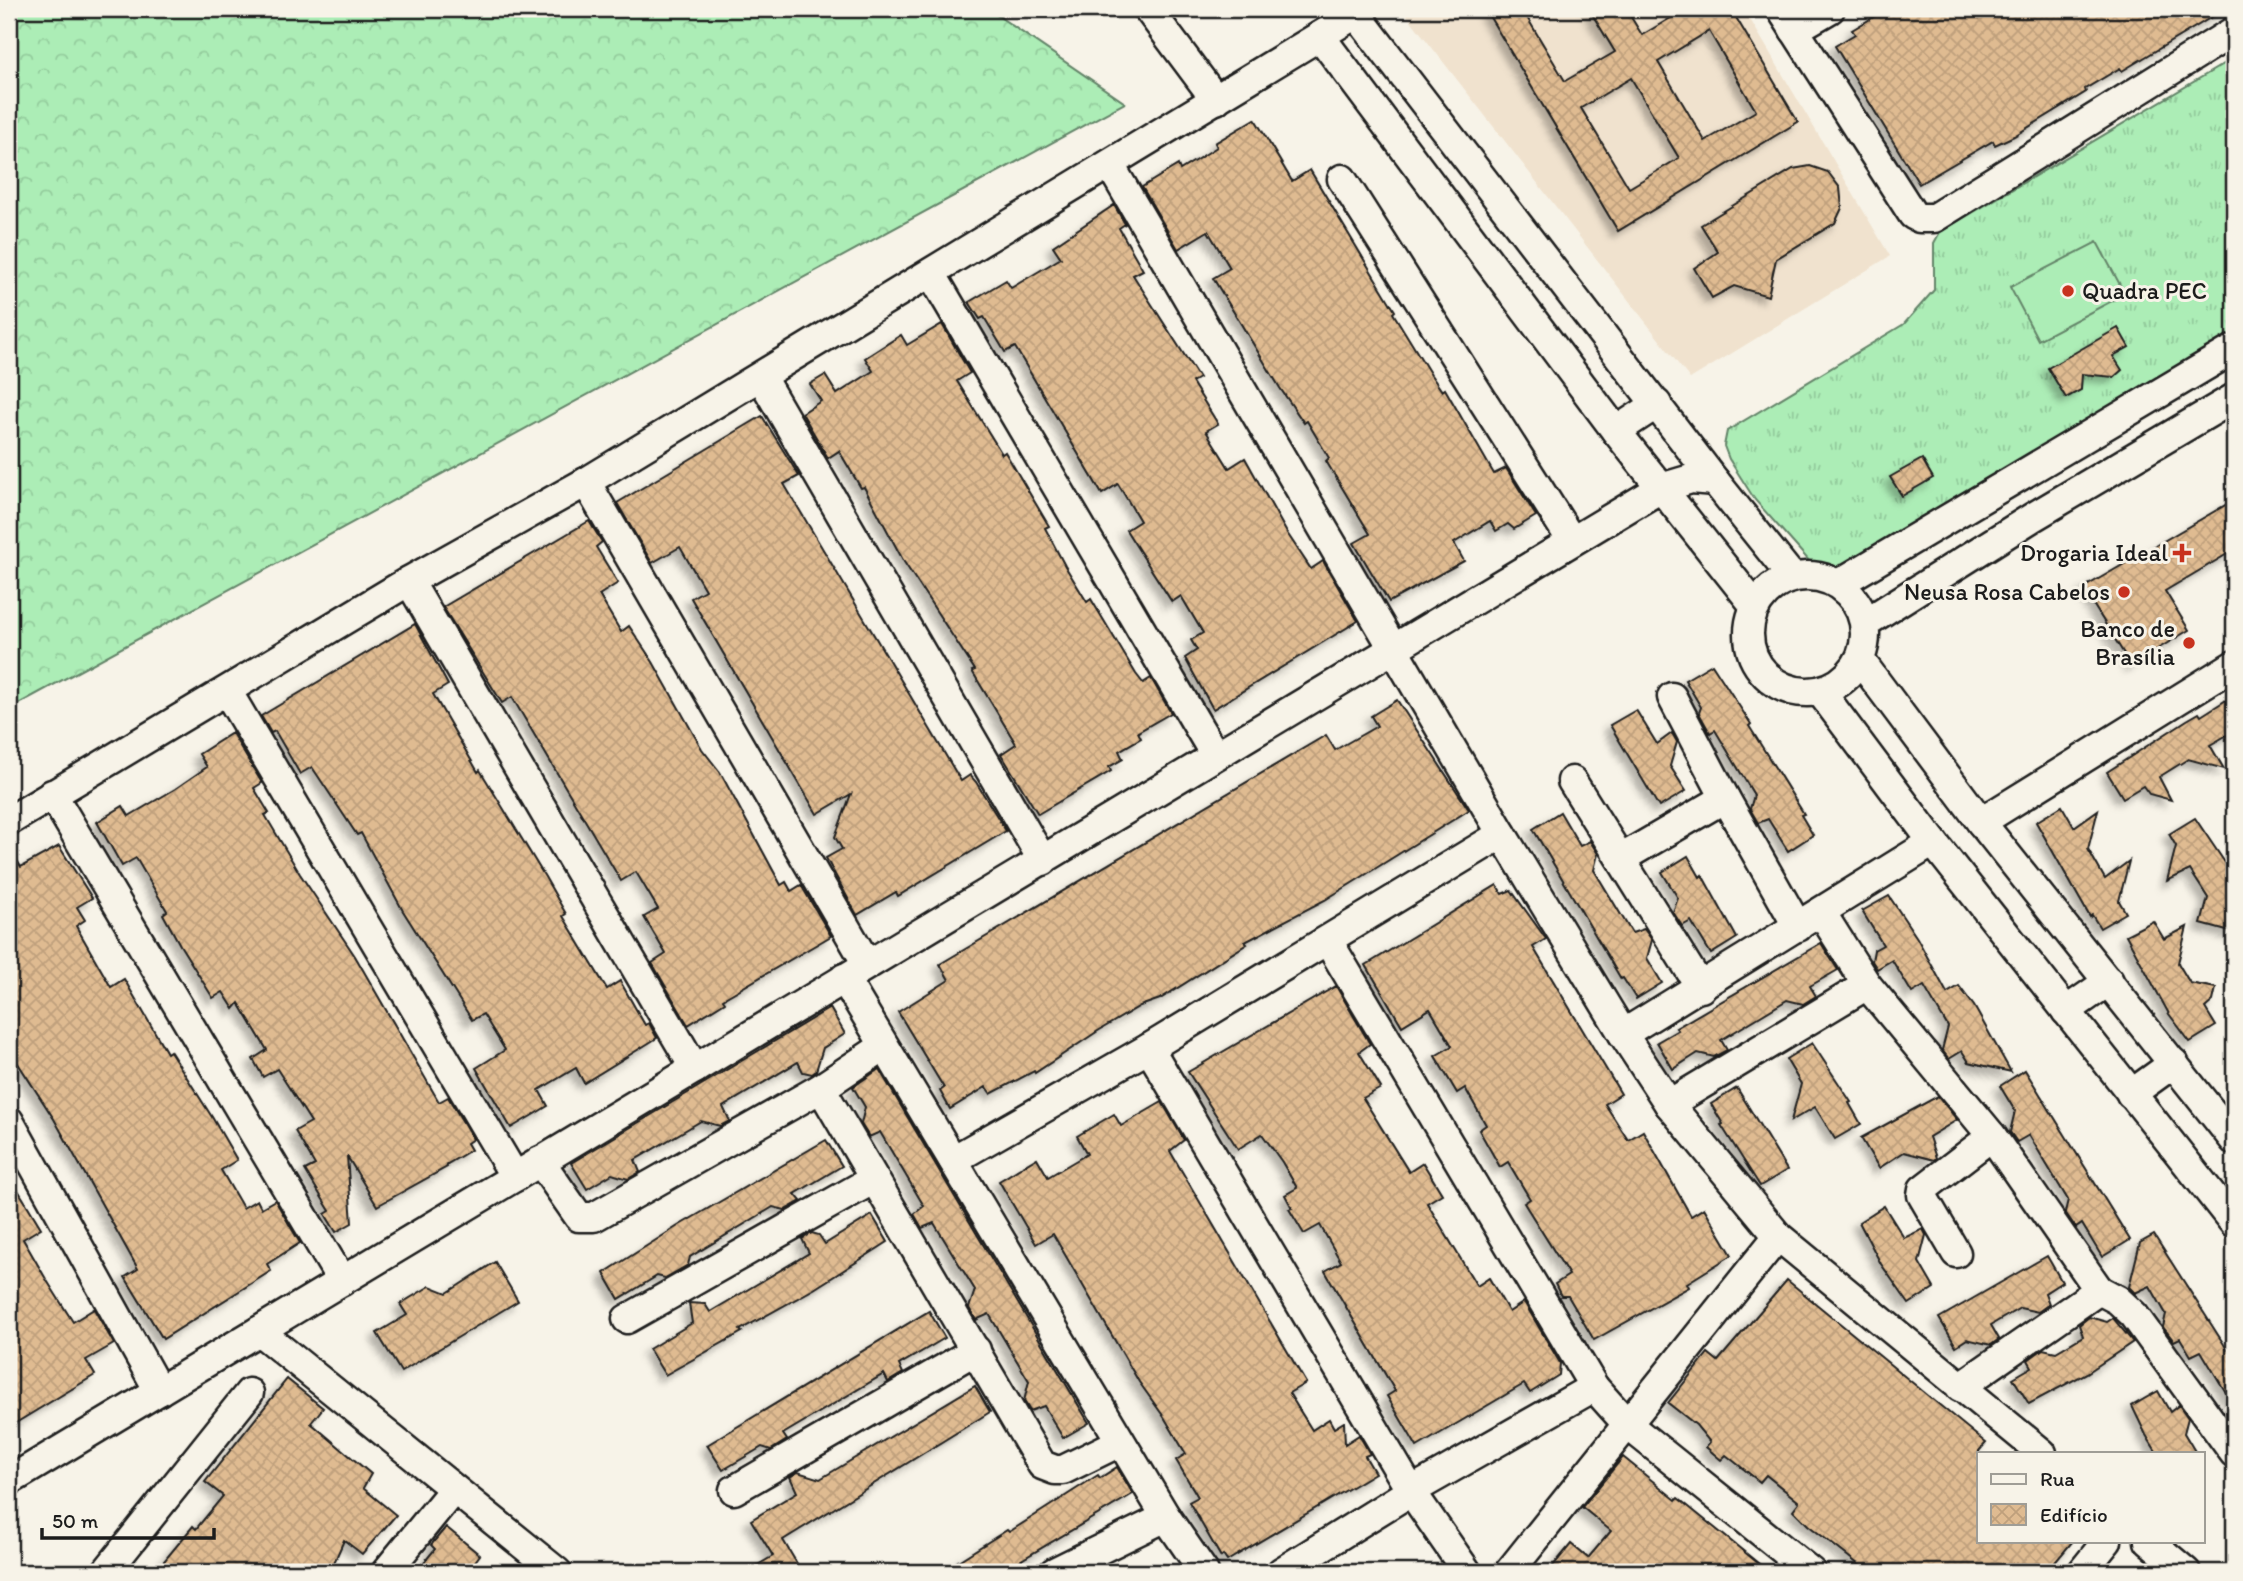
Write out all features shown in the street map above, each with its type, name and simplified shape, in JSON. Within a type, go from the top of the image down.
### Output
[{"type":"street","points":[[1148,9],[1216,100]]},
{"type":"street","points":[[1830,9],[1787,19],[1913,215],[1926,219],[1934,218],[2234,31]]},
{"type":"street","points":[[9,821],[409,581],[586,482],[1360,11],[1715,481],[1792,577]]},
{"type":"street","points":[[1320,36],[1616,431],[1755,606]]},
{"type":"street","points":[[1110,165],[1502,834],[1623,1034],[1669,1104],[1778,1236],[2041,1452]]},
{"type":"street","points":[[1342,179],[1572,541]]},
{"type":"street","points":[[931,273],[1215,755]]},
{"type":"street","points":[[1838,584],[2234,349]]},
{"type":"street","points":[[761,377],[1043,861]]},
{"type":"street","points":[[1866,623],[2153,445],[2234,398]]},
{"type":"street","points":[[1616,431],[1657,404]]},
{"type":"street","points":[[2130,410],[2153,445]]},
{"type":"street","points":[[9,1481],[1661,488],[1691,479],[1715,481]]},
{"type":"street","points":[[586,482],[856,971],[884,1046],[1166,1517],[1204,1572]]},
{"type":"street","points":[[1816,576],[1838,584],[1856,600],[1866,623],[1866,642],[1860,660],[1843,680],[1820,691],[1787,689],[1760,669],[1749,638],[1749,622],[1755,606],[1770,587],[1792,577],[1816,576]]},
{"type":"street","points":[[409,581],[695,1069]]},
{"type":"street","points":[[1860,660],[1981,822],[2234,1140]]},
{"type":"street","points":[[1981,822],[2234,665]]},
{"type":"street","points":[[227,691],[515,1177]]},
{"type":"street","points":[[1820,691],[1933,842],[2234,1223]]},
{"type":"street","points":[[1672,697],[1725,798],[1809,919],[1992,1136],[2099,1290],[2118,1300],[2134,1315],[2234,1453]]},
{"type":"street","points":[[1572,781],[1701,988]]},
{"type":"street","points":[[52,794],[342,1281]]},
{"type":"street","points":[[1622,858],[1725,798]]},
{"type":"street","points":[[953,1160],[1149,1048],[1502,834]]},
{"type":"street","points":[[1623,1034],[1933,842]]},
{"type":"street","points":[[1328,941],[1594,1387],[1628,1425],[1811,1572]]},
{"type":"street","points":[[2066,1011],[2109,981]]},
{"type":"street","points":[[1669,1104],[1867,985]]},
{"type":"street","points":[[540,1160],[579,1217],[594,1217],[821,1088],[884,1046]]},
{"type":"street","points":[[1149,1048],[1411,1492],[1467,1572]]},
{"type":"street","points":[[2131,1094],[2174,1063]]},
{"type":"street","points":[[821,1088],[1042,1465],[1048,1469],[1063,1470],[1121,1441]]},
{"type":"street","points":[[9,1121],[159,1391]]},
{"type":"street","points":[[1956,1253],[1922,1195],[1923,1189],[1992,1136]]},
{"type":"street","points":[[627,1319],[874,1179]]},
{"type":"street","points":[[1510,1572],[1778,1236]]},
{"type":"street","points":[[1960,1387],[2099,1290]]},
{"type":"street","points":[[259,1331],[557,1572]]},
{"type":"street","points":[[734,1490],[976,1350]]},
{"type":"street","points":[[1281,1572],[1411,1492],[1594,1387]]},
{"type":"street","points":[[106,1572],[250,1393]]},
{"type":"street","points":[[386,1572],[453,1490]]},
{"type":"street","points":[[1054,1572],[1166,1517]]},
{"type":"street","points":[[2082,1572],[2106,1542]]},
{"type":"street","points":[[2150,1542],[2186,1572]]},
{"type":"shaded area","points":[[1402,9],[1744,9],[1890,256],[1690,379]]},
{"type":"green space","points":[[9,9],[988,9],[1125,103],[9,709]]},
{"type":"green space","points":[[2234,58],[2234,332],[1841,568],[1811,563],[1755,500],[1729,459],[1724,446],[1727,431],[1904,324],[1934,290],[1934,243],[1940,232]]},
{"type":"green space","name":"Quadra PEC","points":[[2097,242],[2125,294],[2038,340],[2010,287]]},
{"type":"building","points":[[1485,9],[1522,9],[1565,81],[1615,52],[1589,9],[1626,9],[1642,35],[1686,9],[1731,9],[1798,122],[1618,231]],"holes":[[[1709,31],[1756,111],[1705,141],[1658,62]],[[1631,78],[1679,158],[1629,188],[1581,108]]]},
{"type":"building","points":[[1887,9],[2225,9],[2122,71],[2120,68],[2085,89],[2086,92],[2014,136],[1995,145],[1993,141],[1919,184],[1835,46],[1855,34],[1852,30]]},
{"type":"building","points":[[1255,119],[1292,181],[1310,170],[1395,311],[1393,313],[1431,375],[1442,391],[1445,389],[1494,474],[1506,468],[1536,516],[1514,529],[1508,524],[1496,531],[1490,521],[1454,543],[1464,561],[1389,602],[1354,543],[1370,534],[1326,461],[1329,458],[1307,421],[1304,423],[1280,388],[1213,278],[1230,268],[1208,231],[1178,249],[1142,187],[1178,165],[1180,170],[1217,147],[1215,143]]},
{"type":"building","points":[[1810,166],[1828,172],[1840,188],[1842,208],[1835,223],[1776,259],[1768,296],[1734,286],[1712,298],[1694,268],[1718,252],[1701,225],[1793,169]]},
{"type":"building","points":[[1114,205],[1125,224],[1119,228],[1143,270],[1133,275],[1199,378],[1192,382],[1218,424],[1206,431],[1229,468],[1245,458],[1287,533],[1311,569],[1323,561],[1358,621],[1213,709],[1185,658],[1197,650],[1191,640],[1203,633],[1181,596],[1172,602],[1126,530],[1140,521],[1118,484],[1102,494],[1015,347],[1005,352],[984,317],[980,319],[969,302],[1006,280],[1011,288],[1061,258],[1053,246]]},
{"type":"building","points":[[942,324],[970,373],[957,381],[1002,454],[1005,452],[1049,526],[1045,528],[1065,566],[1087,602],[1091,599],[1136,674],[1143,683],[1151,678],[1171,713],[1138,732],[1141,738],[1119,751],[1123,759],[1109,767],[1111,771],[1038,814],[1001,754],[1016,744],[972,671],[975,670],[904,562],[864,487],[861,488],[839,451],[828,458],[802,413],[821,401],[810,384],[825,375],[837,394],[873,371],[865,358],[901,335],[907,345]]},
{"type":"building","points":[[2118,328],[2129,347],[2113,356],[2122,370],[2114,377],[2082,374],[2081,390],[2066,398],[2048,368]]},
{"type":"building","points":[[762,416],[799,476],[784,484],[961,781],[970,775],[1006,831],[898,896],[896,892],[857,915],[826,858],[842,849],[835,837],[851,794],[817,814],[691,598],[705,590],[680,547],[652,563],[617,503]]},
{"type":"building","points":[[1922,459],[1933,478],[1902,496],[1890,477]]},
{"type":"building","points":[[2234,500],[2234,550],[2165,591],[2189,630],[2131,665],[2083,588]]},
{"type":"building","points":[[589,521],[602,542],[596,547],[618,583],[599,595],[621,632],[629,626],[653,662],[702,749],[720,772],[781,885],[786,882],[791,891],[801,885],[831,936],[723,999],[725,1002],[688,1025],[652,963],[666,954],[644,917],[658,909],[636,872],[621,881],[512,697],[502,703],[443,607]]},
{"type":"building","points":[[415,624],[448,685],[433,694],[478,772],[480,770],[545,877],[566,914],[563,916],[607,989],[620,981],[645,1025],[649,1023],[657,1038],[584,1083],[576,1068],[539,1090],[548,1106],[511,1128],[476,1068],[505,1050],[483,1014],[472,1020],[403,911],[361,833],[357,835],[312,767],[300,774],[275,731],[271,733],[261,716]]},
{"type":"building","points":[[1712,664],[1751,724],[1749,726],[1804,814],[1801,815],[1813,835],[1788,851],[1768,819],[1758,823],[1750,809],[1754,795],[1715,730],[1710,733],[1699,713],[1701,707],[1685,680]]},
{"type":"building","points":[[2234,695],[2234,731],[2210,745],[2224,769],[2188,759],[2159,777],[2171,800],[2149,794],[2143,786],[2123,798],[2107,772],[2187,720],[2199,713],[2201,716]]},
{"type":"building","points":[[1397,700],[1469,810],[1325,900],[1245,942],[1247,944],[1160,999],[1140,1006],[1098,1031],[1035,1073],[1034,1071],[991,1094],[986,1087],[950,1109],[940,1091],[944,1088],[898,1012],[949,980],[940,964],[1326,735],[1335,750],[1377,726],[1371,716]]},
{"type":"building","points":[[1636,710],[1657,744],[1672,733],[1677,742],[1670,766],[1686,791],[1659,807],[1610,725]]},
{"type":"building","points":[[232,733],[262,783],[254,788],[269,813],[265,815],[300,874],[355,956],[439,1102],[448,1097],[473,1139],[467,1143],[471,1150],[446,1165],[447,1167],[377,1206],[347,1156],[352,1223],[336,1232],[325,1214],[330,1211],[305,1170],[315,1165],[295,1131],[311,1122],[277,1069],[263,1077],[253,1059],[267,1050],[239,1003],[234,1009],[223,992],[213,998],[180,945],[163,914],[167,911],[136,858],[122,866],[97,822],[123,806],[129,816],[175,789],[207,767],[199,754]]},
{"type":"building","points":[[2062,806],[2074,827],[2098,810],[2088,849],[2105,879],[2129,861],[2119,901],[2126,913],[2100,928],[2092,915],[2090,917],[2036,822]]},
{"type":"building","points":[[1560,812],[1580,846],[1590,841],[1598,854],[1594,870],[1632,933],[1644,929],[1652,940],[1647,958],[1662,983],[1636,999],[1623,978],[1621,979],[1533,829]]},
{"type":"building","points":[[2195,818],[2234,876],[2234,933],[2201,924],[2208,898],[2190,870],[2167,881],[2176,846],[2169,834]]},
{"type":"building","points":[[59,846],[92,898],[77,907],[85,920],[76,926],[111,987],[124,979],[167,1053],[170,1051],[212,1117],[237,1160],[221,1170],[243,1208],[257,1200],[261,1208],[275,1200],[300,1243],[267,1264],[271,1271],[163,1339],[125,1277],[138,1269],[54,1119],[12,1054],[9,1042],[9,847],[21,867]]},
{"type":"building","points":[[1688,856],[1700,877],[1702,875],[1737,938],[1711,954],[1691,921],[1682,926],[1673,912],[1678,898],[1662,872]]},
{"type":"building","points":[[1497,885],[1502,894],[1511,890],[1546,939],[1533,947],[1621,1094],[1605,1104],[1628,1140],[1643,1131],[1691,1216],[1704,1208],[1732,1255],[1687,1283],[1689,1287],[1594,1340],[1568,1296],[1561,1296],[1555,1284],[1569,1275],[1524,1203],[1530,1199],[1508,1162],[1500,1167],[1479,1130],[1486,1125],[1465,1088],[1457,1093],[1435,1056],[1452,1046],[1430,1009],[1402,1026],[1366,965]]},
{"type":"building","points":[[1889,896],[1917,938],[1947,993],[1959,986],[1974,1006],[2011,1072],[1969,1062],[1962,1051],[1949,1059],[1942,1050],[1948,1027],[1924,986],[1912,993],[1892,960],[1877,969],[1872,961],[1874,950],[1883,945],[1862,911]]},
{"type":"building","points":[[2153,921],[2164,939],[2187,927],[2178,963],[2190,983],[2216,988],[2213,1001],[2205,1008],[2216,1026],[2190,1042],[2169,1014],[2126,935]]},
{"type":"building","points":[[1821,943],[1838,970],[1810,986],[1816,996],[1803,1004],[1787,1000],[1721,1040],[1727,1050],[1714,1057],[1698,1053],[1673,1069],[1657,1042],[1678,1030],[1676,1028]]},
{"type":"building","points":[[1336,986],[1370,1044],[1359,1052],[1381,1088],[1363,1098],[1409,1172],[1423,1163],[1442,1194],[1427,1203],[1477,1286],[1489,1278],[1509,1312],[1524,1302],[1560,1363],[1559,1375],[1530,1393],[1524,1384],[1417,1447],[1387,1396],[1395,1391],[1325,1271],[1341,1262],[1320,1225],[1304,1234],[1289,1209],[1292,1208],[1285,1195],[1297,1188],[1282,1162],[1262,1134],[1238,1149],[1188,1072]]},
{"type":"building","points":[[830,1008],[845,1034],[823,1048],[816,1071],[812,1074],[803,1072],[798,1062],[723,1107],[730,1121],[720,1126],[701,1121],[635,1160],[640,1172],[628,1179],[612,1174],[587,1189],[571,1163]]},
{"type":"building","points":[[1812,1043],[1851,1102],[1849,1103],[1861,1124],[1835,1139],[1815,1107],[1791,1121],[1801,1084],[1786,1059]]},
{"type":"building","points":[[879,1069],[1089,1423],[1063,1438],[1044,1406],[1030,1411],[1024,1401],[1029,1381],[989,1314],[976,1320],[969,1308],[975,1290],[934,1223],[922,1228],[914,1214],[924,1206],[880,1132],[869,1137],[861,1124],[865,1107],[853,1087]]},
{"type":"building","points":[[2025,1070],[2130,1240],[2102,1257],[2082,1224],[2076,1228],[2065,1212],[2068,1200],[2029,1135],[2017,1142],[2010,1132],[2015,1111],[2000,1086]]},
{"type":"building","points":[[1737,1088],[1787,1170],[1760,1186],[1721,1125],[1723,1124],[1711,1104]]},
{"type":"building","points":[[1938,1096],[1957,1120],[1929,1137],[1936,1158],[1934,1160],[1904,1152],[1879,1168],[1861,1138]]},
{"type":"building","points":[[1162,1102],[1184,1140],[1170,1151],[1306,1383],[1289,1393],[1312,1430],[1329,1419],[1334,1428],[1344,1422],[1345,1444],[1359,1435],[1370,1454],[1365,1456],[1375,1473],[1227,1561],[1223,1555],[1221,1557],[1189,1502],[1198,1497],[1176,1460],[1186,1454],[1164,1417],[1139,1382],[1053,1234],[1036,1244],[999,1181],[1037,1158],[1048,1177],[1087,1154],[1077,1136],[1114,1114],[1121,1126]]},
{"type":"building","points":[[826,1140],[842,1166],[795,1194],[801,1201],[785,1210],[773,1207],[690,1257],[688,1265],[665,1278],[657,1276],[619,1299],[604,1273],[678,1226]]},
{"type":"building","points":[[9,1175],[41,1228],[23,1239],[46,1279],[73,1322],[94,1309],[114,1344],[86,1360],[95,1375],[9,1427]]},
{"type":"building","points":[[1884,1206],[1904,1238],[1923,1229],[1926,1235],[1919,1262],[1934,1288],[1909,1304],[1881,1264],[1859,1222]]},
{"type":"building","points":[[872,1215],[888,1242],[814,1289],[740,1330],[742,1332],[665,1375],[649,1349],[692,1323],[689,1303],[705,1304],[710,1312],[809,1253],[802,1239],[812,1233],[819,1235],[825,1244]]},
{"type":"building","points":[[2154,1235],[2227,1349],[2234,1345],[2234,1406],[2201,1351],[2191,1356],[2180,1338],[2174,1341],[2163,1327],[2166,1314],[2150,1286],[2135,1293],[2129,1287],[2140,1243]]},
{"type":"building","points":[[2047,1256],[2062,1282],[2045,1293],[2049,1304],[2038,1312],[2020,1308],[1991,1325],[1999,1339],[1991,1345],[1967,1339],[1956,1346],[1939,1318]]},
{"type":"building","points":[[495,1262],[518,1301],[401,1372],[377,1333],[407,1315],[400,1304],[430,1286],[447,1293]]},
{"type":"building","points":[[1787,1280],[1986,1443],[1977,1452],[1977,1542],[2072,1542],[2047,1572],[1868,1572],[1808,1525],[1793,1510],[1799,1502],[1766,1475],[1760,1482],[1726,1455],[1721,1460],[1706,1447],[1710,1442],[1696,1425],[1668,1403],[1708,1353],[1718,1361]]},
{"type":"building","points":[[929,1311],[945,1338],[899,1365],[903,1373],[888,1382],[884,1374],[783,1434],[787,1440],[771,1450],[762,1447],[723,1470],[707,1445]]},
{"type":"building","points":[[2089,1317],[2107,1322],[2113,1318],[2133,1342],[2087,1373],[2029,1404],[2013,1378],[2032,1367],[2028,1360],[2043,1349],[2056,1352],[2083,1336],[2079,1325]]},
{"type":"building","points":[[287,1379],[323,1408],[311,1423],[371,1474],[363,1488],[396,1515],[362,1554],[344,1540],[330,1572],[155,1572],[193,1526],[196,1529],[223,1496],[205,1482]]},
{"type":"building","points":[[975,1386],[990,1412],[783,1540],[802,1572],[746,1572],[773,1556],[751,1520],[797,1492],[790,1477],[798,1472],[820,1479]]},
{"type":"building","points":[[2158,1391],[2170,1412],[2179,1405],[2188,1418],[2184,1433],[2195,1452],[2156,1452],[2132,1406]]},
{"type":"building","points":[[1623,1457],[1769,1572],[1548,1572],[1571,1544],[1588,1558],[1611,1531],[1582,1507]]},
{"type":"building","points":[[1117,1467],[1133,1494],[1001,1572],[941,1572],[1098,1475],[1100,1478]]},
{"type":"building","points":[[446,1527],[480,1555],[467,1572],[416,1572],[435,1549],[431,1545]]},
{"type":"place","name":"Quadra PEC","points":[[2068,291]]},
{"type":"place","name":"Drogaria Ideal","points":[[2182,553]]},
{"type":"place","name":"Neusa Rosa Cabelos","points":[[2124,592]]},
{"type":"place","name":"Banco de Brasília","points":[[2189,643]]}]
